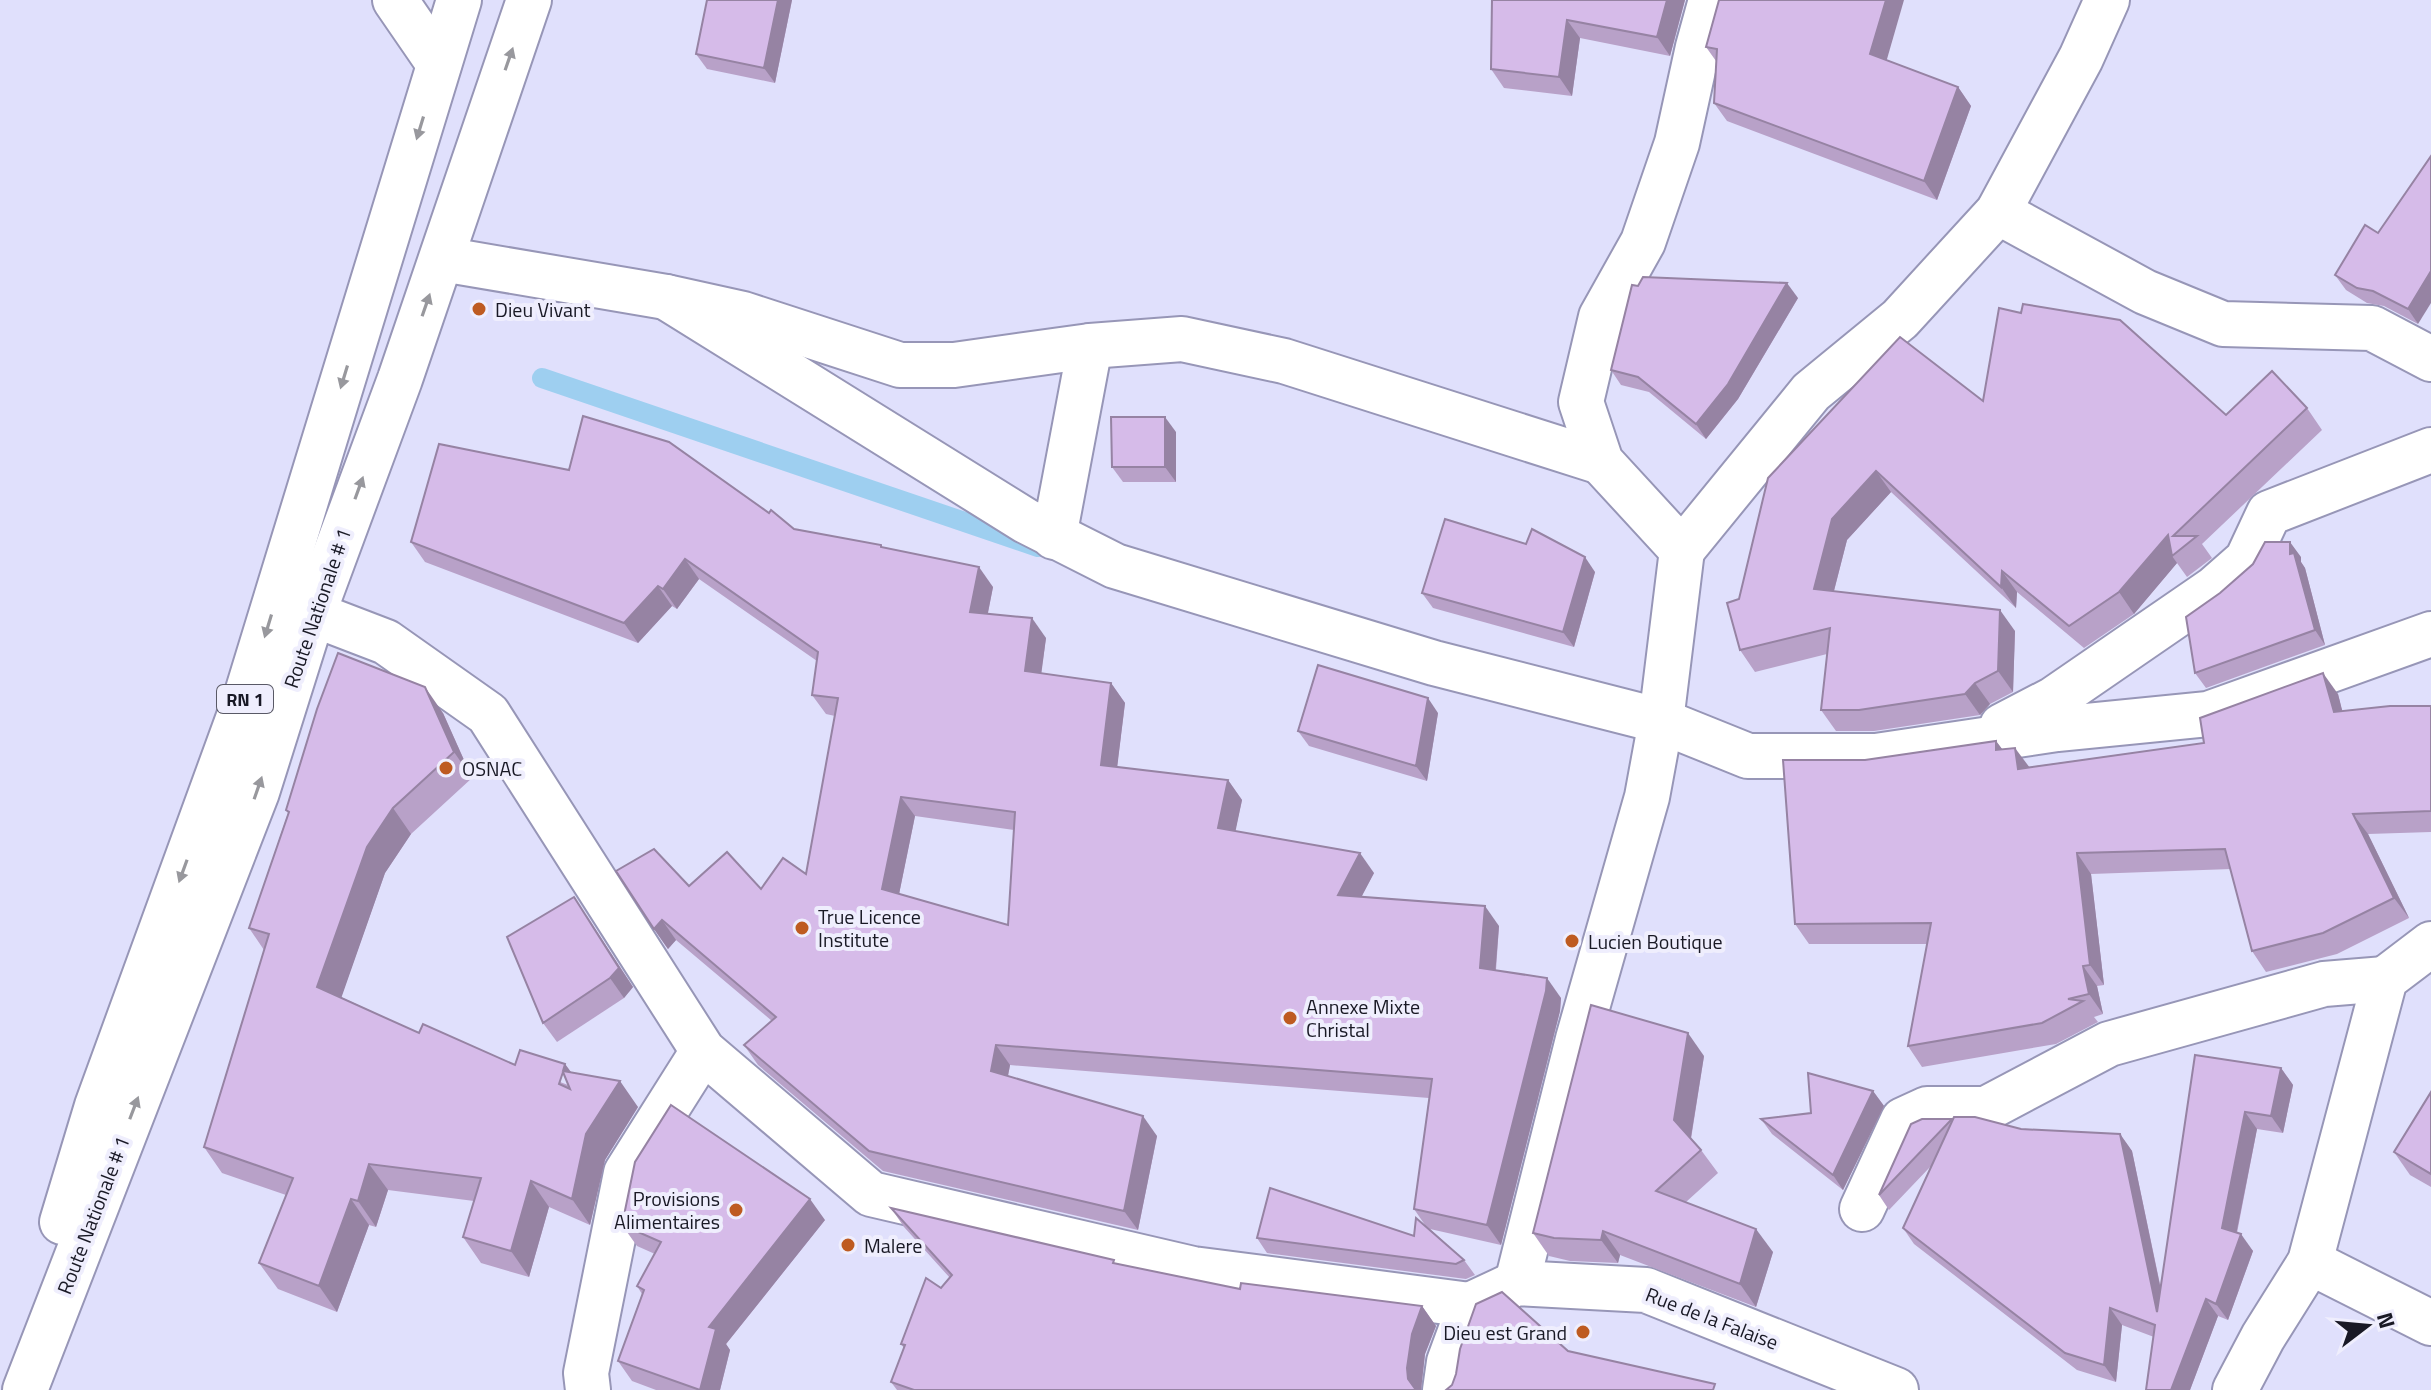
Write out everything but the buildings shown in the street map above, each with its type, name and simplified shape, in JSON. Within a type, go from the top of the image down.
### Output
[{"type":"street","points":[[395,0],[439,64]]},
{"type":"street","name":"Route Nationale # 1","points":[[11,1390],[97,1106],[245,700],[459,0]]},
{"type":"street","name":"Route Nationale # 1","points":[[25,1390],[257,792],[313,614],[442,259],[529,0]]},
{"type":"street","points":[[1682,550],[1601,462],[1581,402],[1601,317],[1643,242],[1677,143],[1711,0]]},
{"type":"street","points":[[1517,1283],[1578,1039],[1647,797],[1661,721],[1682,550],[1811,392],[1900,319],[1998,212],[2081,58],[2107,0]]},
{"type":"street","points":[[1998,212],[2145,292],[2223,324],[2372,328],[2431,359]]},
{"type":"street","points":[[442,259],[666,297],[743,314],[900,365],[954,365],[1090,346],[1182,339],[1284,361],[1601,462]]},
{"type":"street","points":[[666,297],[937,467],[1054,537],[1115,566],[1434,663],[1661,721],[1748,756],[1876,756],[2057,729],[2208,714],[2431,634]]},
{"type":"street","points":[[1054,537],[1090,346]]},
{"type":"street","points":[[1976,741],[2054,699],[2214,589],[2247,560],[2269,513],[2431,450]]},
{"type":"street","points":[[313,614],[386,642],[488,714],[703,1051],[871,1194],[1193,1269],[1470,1305],[1449,1362],[1445,1390]]},
{"type":"street","points":[[1862,1209],[1903,1120],[1927,1109],[1986,1109],[2109,1044],[2324,984],[2385,979],[2431,944]]},
{"type":"street","points":[[2235,1390],[2263,1337],[2310,1262],[2385,979]]},
{"type":"street","points":[[588,1390],[586,1373],[626,1173],[703,1051]]},
{"type":"street","points":[[2310,1262],[2431,1323]]},
{"type":"street","name":"Rue de la Falaise","points":[[1470,1305],[1517,1283],[1646,1290],[1896,1390]]},
{"type":"waterway","points":[[542,378],[1038,547]]},
{"type":"place","name":"Dieu Vivant","points":[[479,309]]},
{"type":"place","name":"OSNAC","points":[[446,768]]},
{"type":"place","name":"True Licence Institute","points":[[802,928]]},
{"type":"place","name":"Lucien Boutique","points":[[1572,941]]},
{"type":"place","name":"Annexe Mixte Christal","points":[[1290,1018]]},
{"type":"place","name":"Provisions Alimentaires","points":[[736,1210]]},
{"type":"place","name":"Malere","points":[[848,1245]]},
{"type":"place","name":"Dieu est Grand","points":[[1583,1332]]}]
